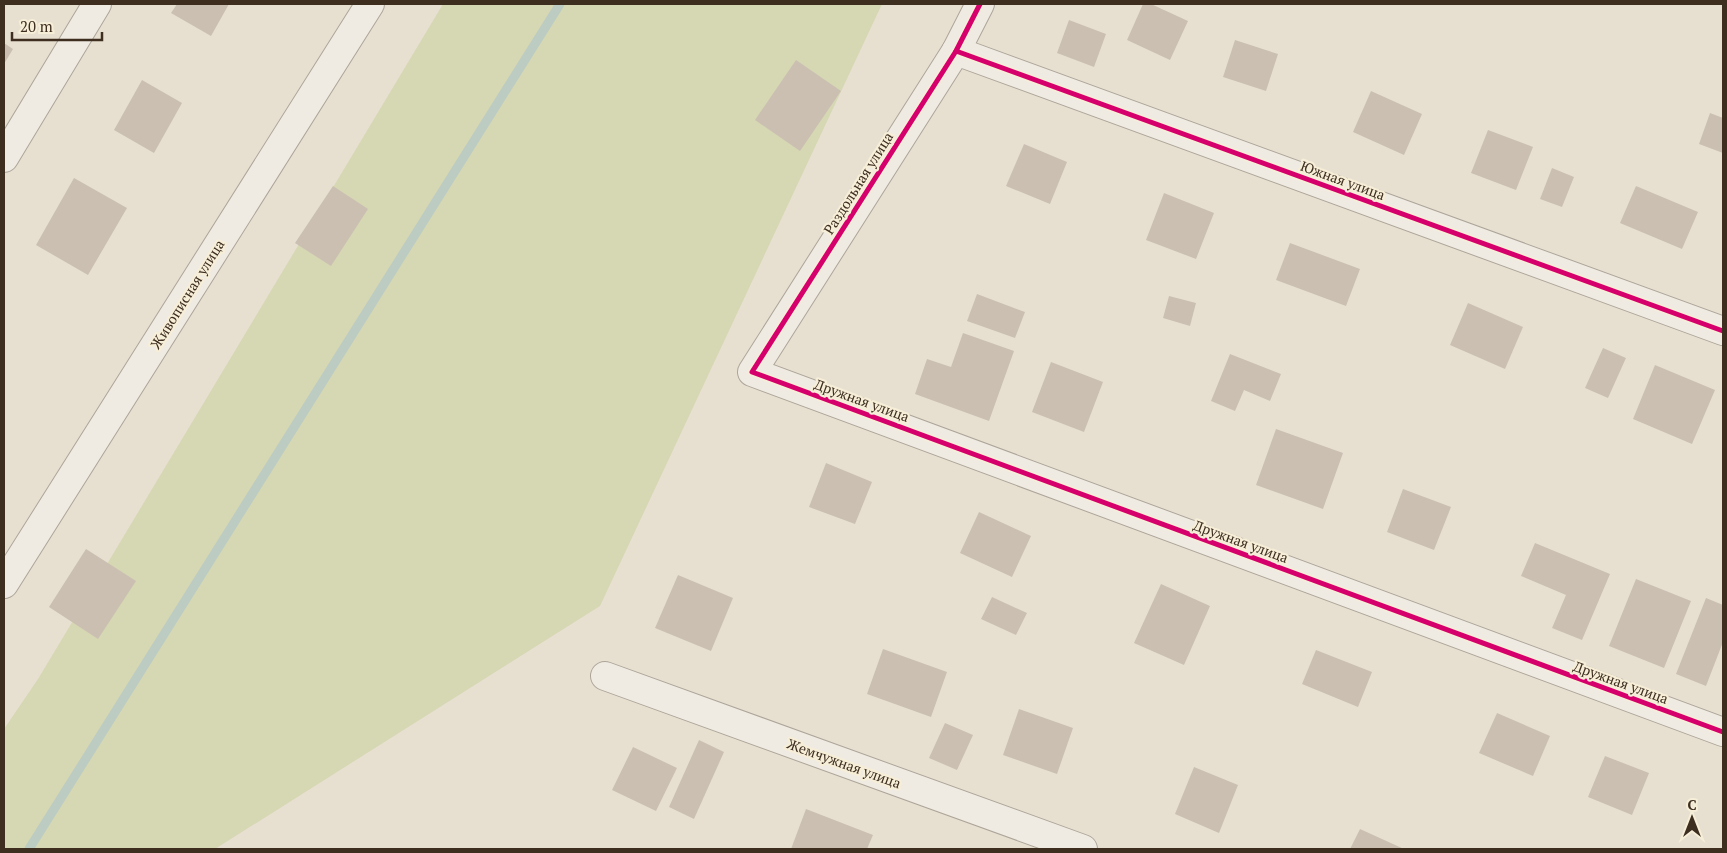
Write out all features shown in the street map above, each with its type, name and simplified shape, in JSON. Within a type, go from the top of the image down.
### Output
[{"type":"street","points":[[4,158],[97,4]]},
{"type":"street","name":"Живописная улица","points":[[4,584],[370,4]]},
{"type":"street","name":"Раздольная улица","points":[[752,372],[956,51],[980,4]]},
{"type":"street","name":"Южная улица","points":[[956,51],[1723,331]]},
{"type":"street","name":"Дружная улица","points":[[752,372],[1723,732]]},
{"type":"street","name":"Жемчужная улица","points":[[606,676],[1083,849]]},
{"type":"green space","points":[[443,4],[882,4],[600,606],[215,849],[4,849],[4,729],[38,679]]},
{"type":"building","points":[[177,4],[229,4],[211,36],[171,13]]},
{"type":"building","points":[[1143,4],[1151,4],[1188,21],[1170,60],[1127,40]]},
{"type":"building","points":[[1069,20],[1106,34],[1094,67],[1057,53]]},
{"type":"building","points":[[1235,40],[1278,54],[1266,91],[1223,77]]},
{"type":"building","points":[[4,43],[13,49],[4,64]]},
{"type":"building","points":[[796,60],[841,91],[800,151],[755,120]]},
{"type":"building","points":[[142,80],[182,103],[154,153],[114,130]]},
{"type":"building","points":[[1371,91],[1422,114],[1404,155],[1353,132]]},
{"type":"building","points":[[1710,113],[1723,118],[1723,153],[1699,144]]},
{"type":"building","points":[[1488,130],[1533,147],[1516,190],[1471,173]]},
{"type":"building","points":[[1024,144],[1067,162],[1050,204],[1006,186]]},
{"type":"building","points":[[1552,168],[1574,177],[1562,207],[1540,199]]},
{"type":"building","points":[[74,178],[127,208],[88,275],[36,245]]},
{"type":"building","points":[[333,186],[368,209],[331,266],[295,243]]},
{"type":"building","points":[[1636,186],[1698,212],[1682,249],[1620,223]]},
{"type":"building","points":[[1164,193],[1214,213],[1196,259],[1146,240]]},
{"type":"building","points":[[1290,243],[1360,269],[1346,306],[1276,280]]},
{"type":"building","points":[[977,294],[1025,312],[1015,338],[967,321]]},
{"type":"building","points":[[1169,296],[1196,303],[1190,326],[1163,318]]},
{"type":"building","points":[[1468,303],[1523,327],[1505,369],[1450,345]]},
{"type":"building","points":[[963,333],[1014,351],[989,421],[915,394],[927,359],[951,367]]},
{"type":"building","points":[[1603,348],[1626,358],[1608,398],[1585,388]]},
{"type":"building","points":[[1230,354],[1281,374],[1270,401],[1244,390],[1235,411],[1211,401]]},
{"type":"building","points":[[1051,362],[1103,382],[1084,432],[1032,412]]},
{"type":"building","points":[[1655,365],[1715,390],[1692,444],[1633,419]]},
{"type":"building","points":[[1276,429],[1343,453],[1323,509],[1256,485]]},
{"type":"building","points":[[826,463],[872,482],[855,524],[809,507]]},
{"type":"building","points":[[1403,489],[1451,507],[1434,550],[1387,532]]},
{"type":"building","points":[[979,512],[1031,536],[1012,577],[960,553]]},
{"type":"building","points":[[1535,543],[1610,574],[1582,640],[1552,628],[1566,595],[1521,576]]},
{"type":"building","points":[[86,549],[136,581],[98,639],[49,607]]},
{"type":"building","points":[[678,575],[733,598],[711,651],[655,628]]},
{"type":"building","points":[[1636,579],[1691,601],[1664,668],[1609,646]]},
{"type":"building","points":[[1161,584],[1210,606],[1184,665],[1134,643]]},
{"type":"building","points":[[992,597],[1027,613],[1016,635],[981,619]]},
{"type":"building","points":[[1706,598],[1723,605],[1723,642],[1706,686],[1676,674]]},
{"type":"building","points":[[883,649],[947,672],[931,717],[867,694]]},
{"type":"building","points":[[1316,650],[1372,672],[1358,707],[1302,684]]},
{"type":"building","points":[[1019,709],[1073,728],[1057,774],[1003,755]]},
{"type":"building","points":[[1497,713],[1550,736],[1533,776],[1479,753]]},
{"type":"building","points":[[945,723],[973,735],[957,770],[929,758]]},
{"type":"building","points":[[699,740],[724,752],[694,819],[669,807]]},
{"type":"building","points":[[633,747],[677,768],[656,811],[612,790]]},
{"type":"building","points":[[1605,756],[1649,773],[1632,815],[1588,797]]},
{"type":"building","points":[[1194,767],[1238,785],[1219,833],[1175,814]]},
{"type":"building","points":[[806,809],[873,835],[867,849],[791,849]]},
{"type":"building","points":[[1360,829],[1404,849],[1350,849]]},
{"type":"waterway","points":[[29,849],[560,4]]},
{"type":"cycle path","points":[[980,4],[956,51],[752,372],[1723,732]]},
{"type":"cycle path","points":[[956,51],[1723,331]]}]
